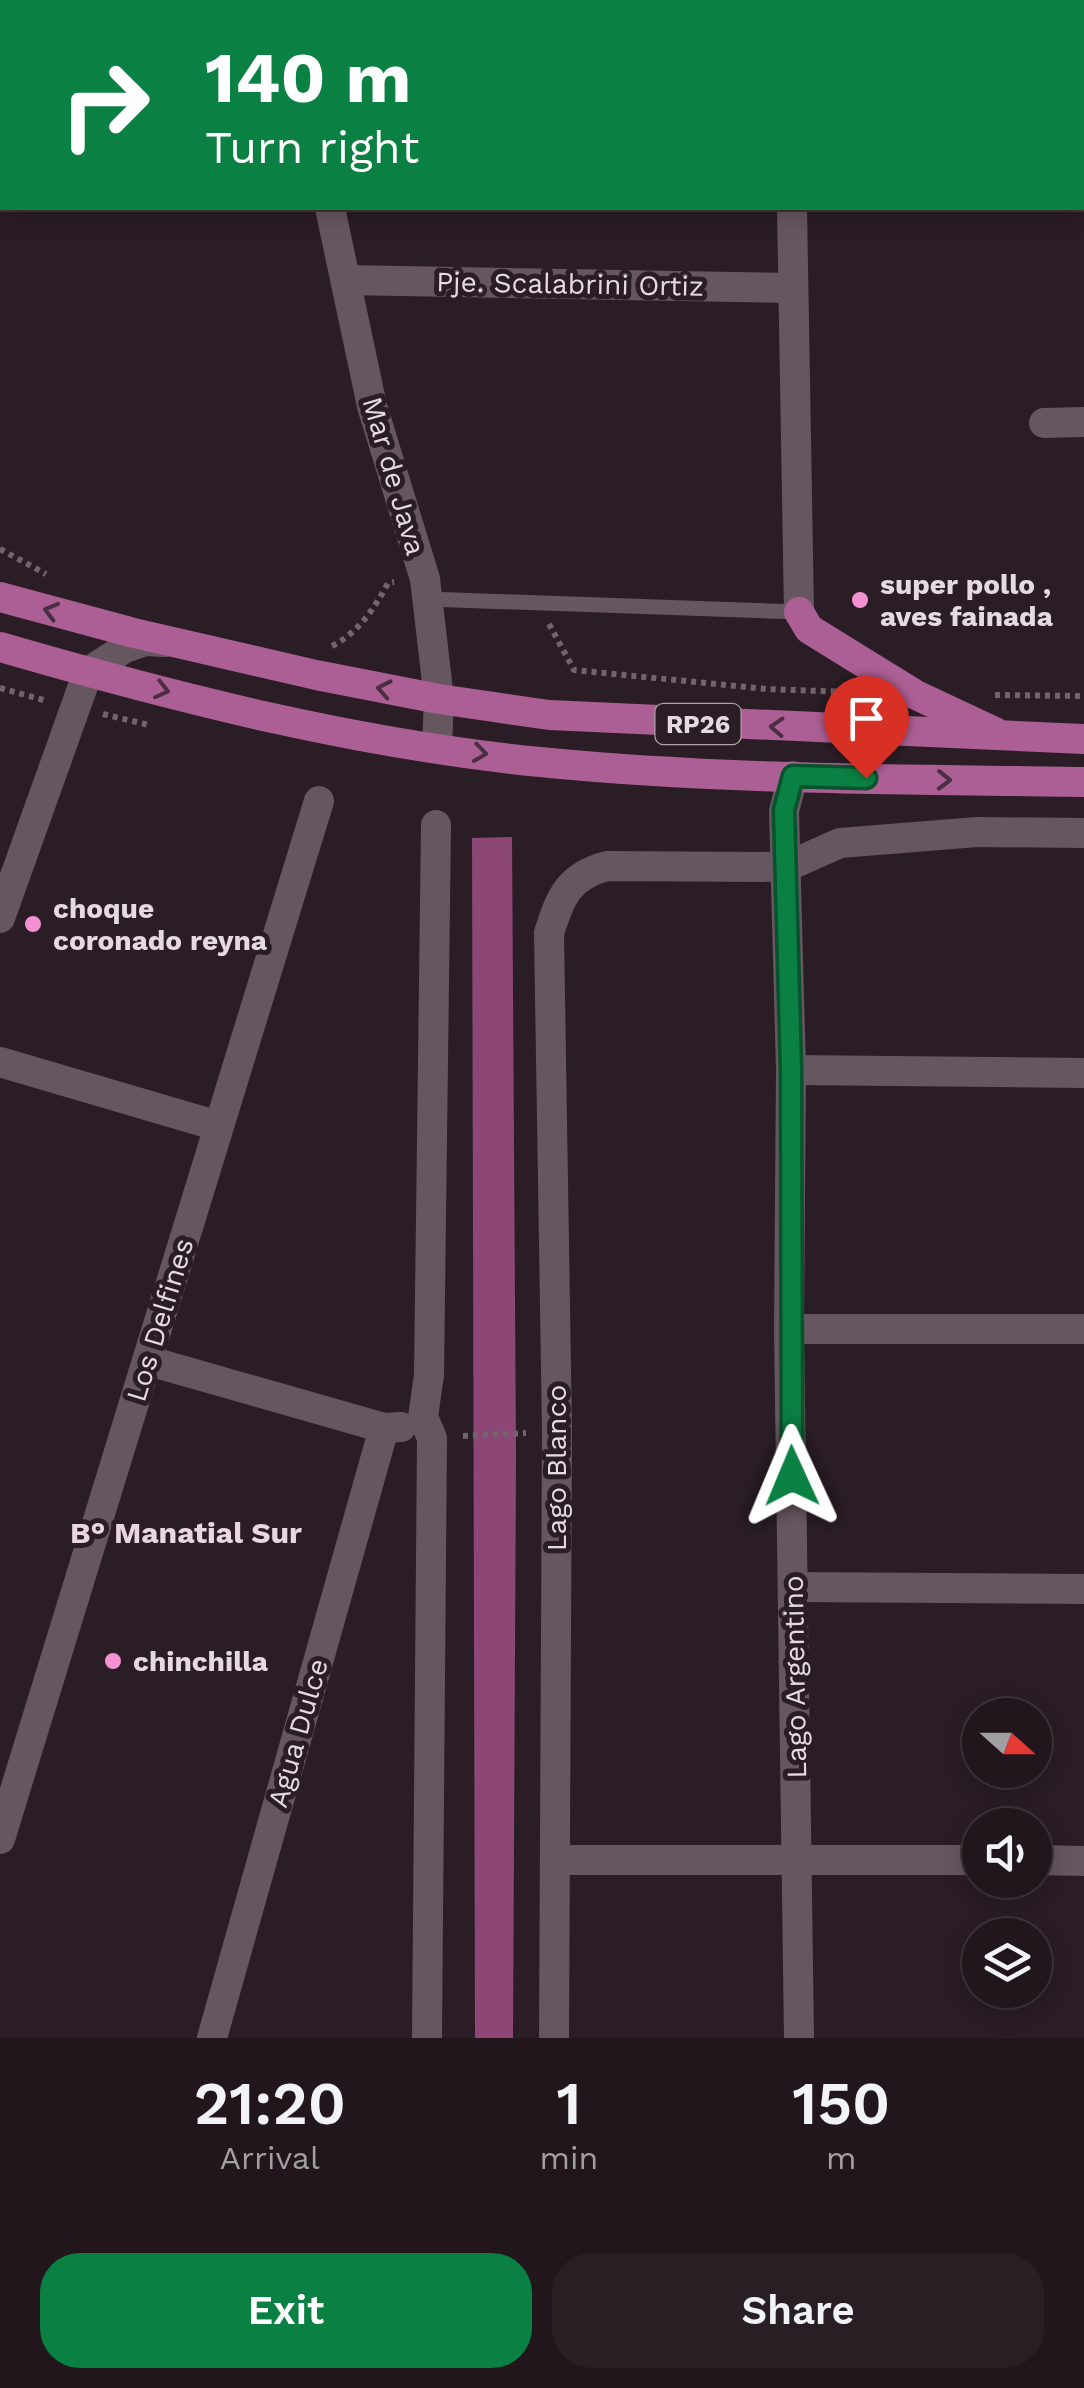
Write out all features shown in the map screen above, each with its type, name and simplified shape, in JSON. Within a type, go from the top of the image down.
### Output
[{"type":"main road","name":"RP26","points":[[0,597],[316,676],[439,700],[549,715],[1084,739]]},
{"type":"main road","points":[[799,612],[810,628],[916,695],[1007,738]]},
{"type":"main road","name":"RP26","points":[[0,647],[349,734],[538,762],[793,776],[1084,782]]},
{"type":"street","name":"Mar de Java","points":[[330,210],[372,406],[426,589],[439,700],[437,747]]},
{"type":"street","points":[[792,210],[799,612]]},
{"type":"street","name":"Pje. Scalabrini Ortiz","points":[[346,280],[793,288]]},
{"type":"street","points":[[1044,423],[1084,422]]},
{"type":"street","points":[[0,918],[88,672],[125,648],[145,641],[177,643]]},
{"type":"street","name":"Lago Argentino","points":[[793,776],[784,810],[791,1070],[789,1329],[799,2038]]},
{"type":"street","name":"Los Delfines","points":[[0,1838],[320,802]]},
{"type":"street","points":[[427,2038],[428,1427],[436,825]]},
{"type":"street","points":[[786,867],[812,853],[850,842],[977,832],[1084,833]]},
{"type":"street","name":"Lago Blanco","points":[[554,2038],[557,1432],[548,933],[559,899],[585,872],[607,866],[786,867]]},
{"type":"street","points":[[0,1062],[218,1126]]},
{"type":"street","points":[[791,1070],[1084,1073]]},
{"type":"street","points":[[789,1329],[1084,1329]]},
{"type":"street","points":[[148,1360],[384,1428],[428,1427]]},
{"type":"street","name":"Agua Dulce","points":[[212,2038],[384,1428]]},
{"type":"street","points":[[794,1586],[1084,1589]]},
{"type":"street","points":[[556,1860],[962,1860]]},
{"type":"street","points":[[1052,1860],[1084,1860]]},
{"type":"lane","points":[[426,589],[538,603],[799,612]]},
{"type":"path","points":[[0,549],[58,581]]},
{"type":"path","points":[[326,648],[347,639],[373,611],[388,583],[426,589]]},
{"type":"path","points":[[538,603],[574,670],[766,689],[860,692]]},
{"type":"path","points":[[990,695],[1084,696]]},
{"type":"path","points":[[428,1427],[557,1432]]},
{"type":"shaded area","points":[[512,837],[516,1455],[513,2038],[475,2038],[472,838]]},
{"type":"place","name":"super pollo , aves fainada","points":[[860,600]]},
{"type":"place","name":"choque coronado reyna","points":[[33,924]]},
{"type":"place","name":"chinchilla","points":[[113,1661]]},
{"type":"district","name":"B° Manatial Sur","points":[[186,1532]]},
{"type":"route","points":[[792,1476],[791,1070],[784,810],[793,776],[866,778]]}]
